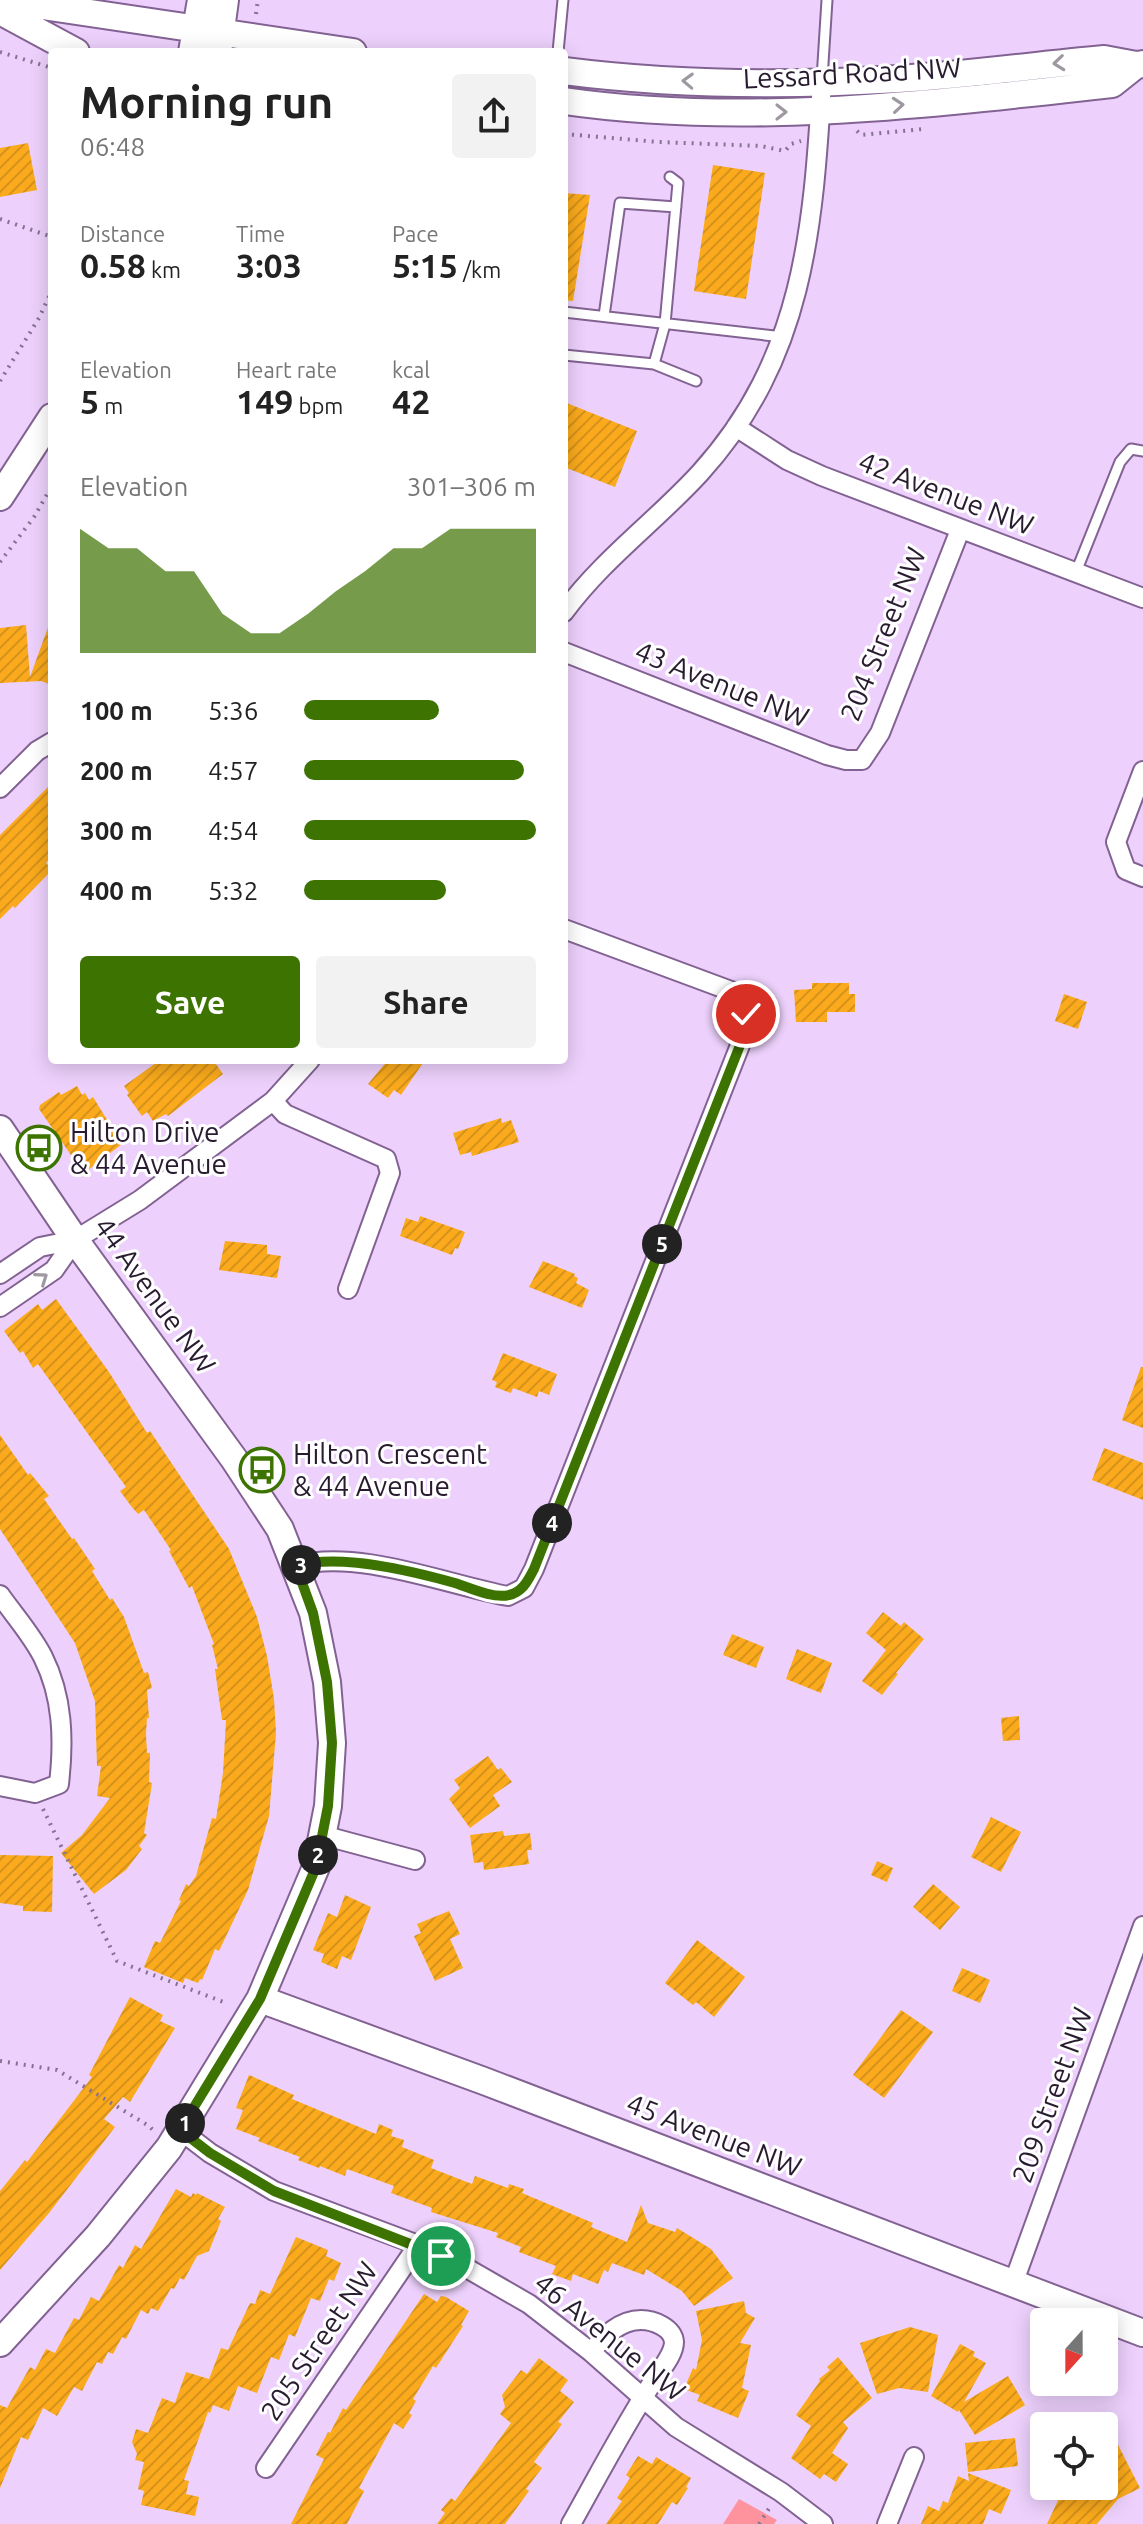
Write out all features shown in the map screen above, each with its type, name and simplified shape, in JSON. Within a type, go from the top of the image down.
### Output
[{"type":"street","points":[[2,0],[44,5],[207,41],[300,48]]},
{"type":"street","points":[[44,5],[88,0]]},
{"type":"street","points":[[201,0],[207,41]]},
{"type":"street","points":[[207,41],[225,0]]},
{"type":"street","points":[[0,11],[69,48]]},
{"type":"street","name":"Lessard Road NW","points":[[568,71],[683,81],[822,82],[900,79],[1104,59],[1140,65]]},
{"type":"street","name":"Lessard Road NW","points":[[568,101],[820,123],[1112,84],[1140,65]]},
{"type":"street","points":[[568,607],[589,579],[701,471],[736,427],[774,360],[798,289],[815,198],[822,82]]},
{"type":"street","points":[[0,497],[48,423]]},
{"type":"street","name":"42 Avenue NW","points":[[736,427],[803,467],[1143,598]]},
{"type":"street","name":"204 Street NW","points":[[862,760],[880,733],[960,530]]},
{"type":"street","name":"43 Avenue NW","points":[[568,654],[827,755],[862,760]]},
{"type":"street","points":[[0,788],[37,751],[48,744]]},
{"type":"street","points":[[1143,771],[1116,842],[1126,870],[1143,877]]},
{"type":"street","points":[[0,2343],[98,2236],[175,2139],[260,1999],[316,1867],[328,1806],[332,1743],[327,1682],[313,1613],[296,1566],[349,1563],[409,1570],[508,1596],[524,1588],[534,1569],[746,1030],[742,1002],[731,991],[568,930]]},
{"type":"street","points":[[0,1274],[40,1247],[75,1240],[140,1200],[273,1101],[306,1064]]},
{"type":"street","points":[[273,1101],[285,1114],[386,1159],[390,1173],[348,1289]]},
{"type":"street","name":"44 Avenue NW","points":[[0,1129],[75,1240],[234,1459],[280,1529],[296,1566]]},
{"type":"street","points":[[0,1307],[54,1270],[75,1240]]},
{"type":"street","points":[[0,1595],[43,1657],[60,1707],[64,1747],[59,1784],[35,1793],[0,1786]]},
{"type":"street","points":[[322,1835],[415,1860]]},
{"type":"street","name":"209 Street NW","points":[[1013,2284],[1143,1926]]},
{"type":"street","name":"45 Avenue NW","points":[[260,1999],[484,2081],[1143,2333]]},
{"type":"street","name":"46 Avenue NW","points":[[175,2139],[210,2153],[274,2191],[418,2245],[529,2304],[591,2352],[676,2427],[781,2492],[823,2524]]},
{"type":"street","name":"205 Street NW","points":[[266,2468],[418,2245]]},
{"type":"street","points":[[571,2524],[642,2398],[672,2352],[674,2342],[660,2324],[631,2321],[604,2337],[591,2352]]},
{"type":"street","points":[[887,2524],[914,2457]]},
{"type":"lane","points":[[558,48],[563,0]]},
{"type":"lane","points":[[822,82],[827,0]]},
{"type":"lane","points":[[654,364],[665,324],[676,207],[678,183],[670,177]]},
{"type":"lane","points":[[604,316],[620,203],[676,207]]},
{"type":"lane","points":[[568,312],[783,337]]},
{"type":"lane","points":[[568,355],[654,364],[696,381]]},
{"type":"lane","points":[[1076,572],[1120,462],[1131,449],[1143,451]]},
{"type":"path","points":[[0,52],[48,67]]},
{"type":"path","points":[[568,134],[761,146],[785,151],[820,123]]},
{"type":"path","points":[[854,126],[861,135],[923,129]]},
{"type":"path","points":[[0,219],[48,236]]},
{"type":"path","points":[[0,381],[48,299]]},
{"type":"path","points":[[0,562],[48,493]]},
{"type":"path","points":[[35,1793],[117,1961],[226,2003]]},
{"type":"path","points":[[0,2061],[57,2070],[175,2139]]},
{"type":"shaded area","points":[[739,2499],[777,2520],[774,2524],[723,2524]]},
{"type":"building","points":[[28,143],[37,190],[0,197],[0,148]]},
{"type":"building","points":[[713,165],[765,173],[746,299],[694,291]]},
{"type":"building","points":[[568,193],[590,195],[573,301],[568,300]]},
{"type":"building","points":[[568,404],[637,431],[615,487],[568,469]]},
{"type":"building","points":[[26,625],[30,677],[48,628],[48,684],[41,681],[0,683],[0,628]]},
{"type":"building","points":[[48,787],[48,874],[0,919],[0,835]]},
{"type":"building","points":[[812,983],[849,983],[849,994],[855,994],[855,1012],[827,1012],[827,1022],[796,1022],[794,990],[812,989]]},
{"type":"building","points":[[1064,994],[1087,1002],[1078,1029],[1055,1021]]},
{"type":"building","points":[[154,1064],[216,1064],[223,1074],[168,1116],[166,1114],[153,1121],[147,1112],[142,1116],[124,1086]]},
{"type":"building","points":[[385,1064],[422,1064],[401,1095],[394,1090],[388,1098],[368,1084]]},
{"type":"building","points":[[77,1086],[89,1100],[93,1097],[122,1144],[88,1170],[80,1168],[39,1109],[40,1105],[59,1092],[61,1095]]},
{"type":"building","points":[[501,1118],[502,1123],[511,1120],[519,1142],[472,1156],[471,1152],[460,1155],[453,1133]]},
{"type":"building","points":[[420,1216],[465,1232],[452,1255],[400,1236],[406,1218],[418,1222]]},
{"type":"building","points":[[225,1241],[267,1245],[267,1254],[281,1256],[277,1278],[219,1270]]},
{"type":"building","points":[[543,1261],[575,1274],[578,1278],[576,1283],[589,1290],[582,1308],[529,1287]]},
{"type":"building","points":[[56,1299],[229,1549],[257,1617],[267,1656],[276,1733],[269,1816],[248,1890],[219,1951],[215,1949],[198,1983],[185,1978],[183,1983],[144,1967],[155,1941],[160,1943],[186,1884],[189,1886],[196,1876],[212,1818],[216,1819],[226,1720],[222,1720],[214,1644],[192,1586],[189,1588],[171,1550],[144,1510],[138,1514],[120,1491],[126,1487],[38,1364],[33,1368],[23,1351],[20,1353],[4,1331],[38,1304],[42,1310]]},
{"type":"building","points":[[503,1353],[557,1374],[549,1395],[539,1391],[537,1397],[513,1388],[511,1393],[495,1387],[497,1382],[492,1380]]},
{"type":"building","points":[[1143,1367],[1143,1428],[1122,1420]]},
{"type":"building","points":[[0,1435],[28,1475],[30,1473],[49,1496],[44,1499],[74,1538],[95,1569],[92,1571],[110,1600],[112,1598],[124,1617],[152,1688],[147,1690],[147,1753],[150,1753],[149,1782],[152,1783],[144,1833],[147,1835],[139,1846],[142,1849],[126,1870],[94,1894],[61,1853],[82,1835],[110,1798],[97,1796],[101,1766],[97,1766],[95,1701],[75,1643],[0,1529]]},
{"type":"building","points":[[1104,1448],[1143,1463],[1143,1500],[1092,1480]]},
{"type":"building","points":[[883,1612],[901,1626],[904,1622],[924,1639],[882,1695],[862,1681],[886,1650],[866,1633]]},
{"type":"building","points":[[732,1634],[764,1647],[756,1668],[723,1655]]},
{"type":"building","points":[[797,1649],[832,1663],[821,1693],[786,1679]]},
{"type":"building","points":[[1019,1716],[1020,1740],[1003,1741],[1001,1718]]},
{"type":"building","points":[[488,1756],[512,1782],[493,1795],[500,1806],[470,1828],[449,1799],[460,1788],[454,1780]]},
{"type":"building","points":[[991,1817],[1021,1832],[1001,1872],[971,1857]]},
{"type":"building","points":[[503,1831],[504,1836],[530,1833],[532,1850],[527,1850],[529,1864],[484,1870],[483,1862],[474,1863],[470,1835]]},
{"type":"building","points":[[0,1855],[53,1856],[52,1912],[23,1911],[23,1906],[0,1903]]},
{"type":"building","points":[[877,1861],[893,1868],[887,1882],[871,1875]]},
{"type":"building","points":[[933,1884],[960,1907],[940,1930],[913,1907]]},
{"type":"building","points":[[345,1895],[371,1907],[351,1960],[342,1956],[337,1969],[321,1962],[324,1954],[313,1950],[328,1913],[337,1917]]},
{"type":"building","points":[[449,1911],[460,1934],[450,1939],[463,1968],[435,1981],[414,1936],[421,1933],[417,1924]]},
{"type":"building","points":[[697,1940],[745,1977],[714,2017],[665,1983]]},
{"type":"building","points":[[962,1968],[990,1980],[980,2003],[952,1991]]},
{"type":"building","points":[[130,1997],[163,2015],[160,2021],[175,2028],[130,2102],[123,2097],[104,2119],[115,2127],[49,2213],[0,2270],[0,2191],[25,2160],[27,2162],[92,2077],[89,2075]]},
{"type":"building","points":[[901,2010],[933,2032],[884,2098],[853,2075]]},
{"type":"building","points":[[249,2075],[294,2095],[292,2099],[376,2134],[379,2124],[393,2130],[391,2136],[404,2140],[402,2147],[434,2160],[431,2168],[472,2184],[475,2176],[508,2188],[509,2184],[524,2189],[522,2193],[593,2223],[591,2227],[627,2242],[641,2205],[648,2223],[675,2232],[677,2228],[711,2249],[733,2278],[694,2306],[682,2291],[646,2269],[644,2275],[612,2263],[608,2272],[604,2270],[598,2284],[573,2274],[571,2281],[552,2274],[556,2266],[519,2252],[521,2247],[496,2237],[498,2233],[431,2212],[432,2208],[391,2193],[394,2186],[347,2169],[345,2176],[298,2160],[300,2157],[236,2129],[243,2110],[236,2108]]},
{"type":"building","points":[[176,2189],[191,2197],[197,2193],[225,2207],[218,2219],[221,2221],[209,2251],[197,2256],[184,2280],[180,2278],[174,2289],[171,2288],[158,2311],[151,2308],[148,2314],[141,2310],[126,2339],[122,2337],[113,2354],[108,2352],[102,2364],[97,2362],[82,2391],[74,2387],[57,2416],[43,2408],[28,2440],[21,2437],[0,2488],[0,2405],[7,2408],[30,2367],[35,2370],[46,2349],[55,2353],[74,2318],[79,2320],[91,2297],[99,2301],[119,2265],[123,2268],[135,2245],[141,2249]]},
{"type":"building","points":[[296,2237],[328,2250],[326,2256],[341,2263],[334,2281],[329,2279],[320,2301],[311,2298],[295,2337],[289,2334],[279,2360],[271,2357],[257,2393],[238,2386],[229,2411],[213,2405],[208,2412],[184,2480],[189,2481],[186,2494],[199,2497],[195,2516],[141,2505],[144,2491],[138,2489],[144,2462],[135,2460],[137,2454],[132,2442],[136,2429],[148,2433],[162,2398],[175,2403],[186,2372],[209,2379],[221,2348],[228,2350],[250,2303],[255,2304],[260,2290],[270,2294]]},
{"type":"building","points":[[424,2294],[437,2302],[441,2296],[446,2297],[469,2311],[463,2326],[413,2399],[416,2401],[409,2413],[412,2415],[403,2429],[394,2423],[359,2488],[364,2491],[347,2524],[291,2524],[324,2459],[316,2455],[328,2432]]},
{"type":"building","points":[[744,2301],[746,2313],[755,2318],[740,2343],[751,2345],[742,2388],[749,2391],[738,2418],[697,2401],[700,2395],[684,2389],[693,2368],[696,2370],[702,2340],[696,2311]]},
{"type":"building","points":[[910,2327],[938,2335],[928,2392],[899,2388],[877,2394],[860,2343]]},
{"type":"building","points":[[960,2344],[986,2363],[964,2402],[1008,2376],[1025,2405],[975,2435],[959,2410],[931,2396]]},
{"type":"building","points":[[838,2357],[872,2398],[843,2422],[848,2428],[832,2453],[848,2464],[836,2482],[824,2474],[820,2479],[791,2458],[811,2426],[796,2415],[819,2379],[830,2370],[827,2367]]},
{"type":"building","points":[[539,2358],[568,2380],[560,2391],[574,2402],[534,2462],[542,2468],[526,2489],[529,2491],[505,2524],[437,2524],[445,2513],[441,2510],[451,2498],[455,2501],[511,2423],[500,2414],[505,2407],[502,2395],[521,2370],[527,2374]]},
{"type":"building","points":[[1015,2438],[1018,2466],[968,2472],[965,2443]]},
{"type":"building","points":[[1118,2445],[1140,2488],[1118,2499]]},
{"type":"building","points":[[638,2456],[652,2464],[656,2457],[691,2478],[688,2488],[677,2505],[672,2502],[658,2524],[606,2524],[622,2501],[617,2498],[630,2478],[626,2475]]},
{"type":"building","points":[[968,2473],[1011,2490],[1001,2514],[989,2509],[983,2524],[921,2524],[928,2506],[939,2511],[943,2501],[948,2503],[958,2476],[969,2481]]},
{"type":"building","points":[[1058,2500],[1117,2500],[1097,2524],[1047,2524]]},
{"type":"place","name":"Hilton Drive & 44 Avenue","points":[[39,1148]]},
{"type":"place","name":"Hilton Crescent & 44 Avenue","points":[[262,1470]]},
{"type":"route","points":[[441,2256],[274,2191],[245,2176],[180,2130],[260,1999],[316,1867],[328,1806],[332,1743],[327,1682],[313,1613],[296,1566],[349,1563],[409,1570],[508,1596],[524,1588],[746,1030],[746,1014]]}]
